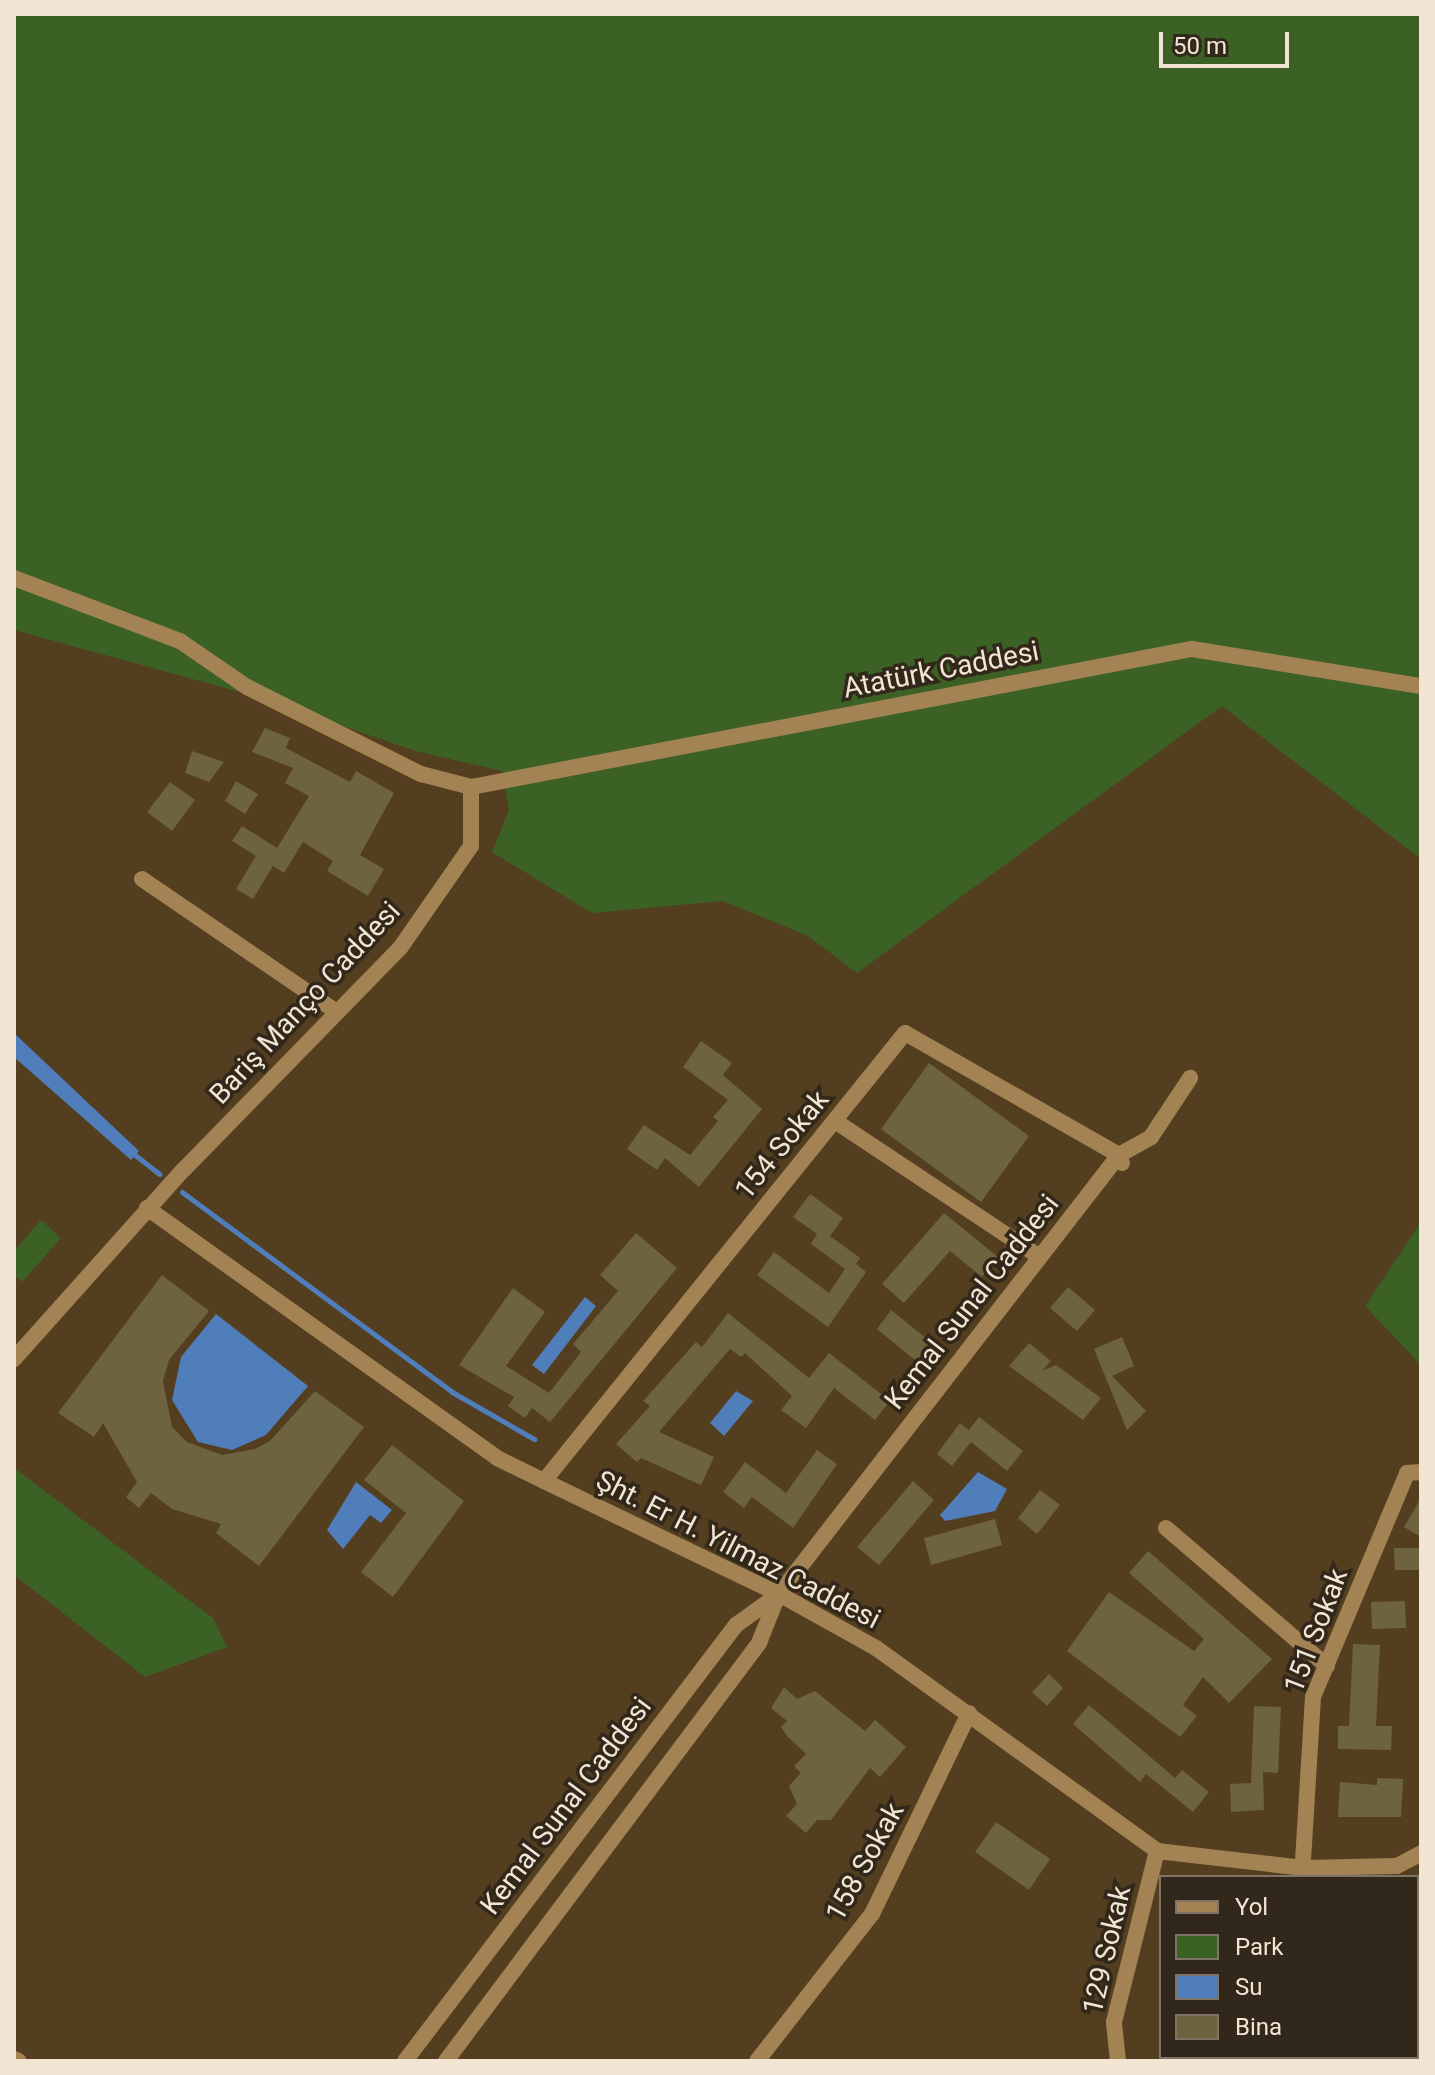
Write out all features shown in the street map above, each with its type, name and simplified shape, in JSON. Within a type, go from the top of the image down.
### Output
[{"type":"street","points":[[14,578],[180,641],[247,687],[421,774],[471,787]]},
{"type":"street","name":"Atatürk Caddesi","points":[[471,787],[1192,649],[1421,686]]},
{"type":"street","name":"Bariş Manço Caddesi","points":[[14,1359],[147,1208],[400,948],[471,846],[471,787]]},
{"type":"street","points":[[142,879],[337,1012]]},
{"type":"street","name":"154 Sokak","points":[[544,1481],[905,1033],[1121,1160]]},
{"type":"street","points":[[1121,1160],[1151,1137],[1190,1078]]},
{"type":"street","points":[[835,1121],[1040,1257]]},
{"type":"street","name":"Kemal Sunal Caddesi","points":[[446,2061],[759,1643],[779,1594],[1040,1257],[1121,1160]]},
{"type":"street","name":"Şht. Er H. Yilmaz Caddesi","points":[[147,1208],[497,1458],[779,1594],[876,1648],[1157,1851],[1302,1872],[1397,1866],[1421,1853]]},
{"type":"street","name":"151 Sokak","points":[[1302,1872],[1313,1697],[1407,1473],[1421,1472]]},
{"type":"street","points":[[1166,1528],[1327,1666]]},
{"type":"street","name":"Kemal Sunal Caddesi","points":[[405,2061],[736,1625],[779,1594]]},
{"type":"street","points":[[678,1701],[701,1720]]},
{"type":"street","name":"158 Sokak","points":[[757,2061],[872,1914],[969,1713]]},
{"type":"street","name":"129 Sokak","points":[[1118,2061],[1114,2022],[1157,1851]]},
{"type":"green space","points":[[14,14],[1421,14],[1421,859],[1222,706],[857,973],[808,936],[723,901],[592,913],[492,852],[509,810],[502,771],[419,752],[251,695],[14,630]]},
{"type":"green space","points":[[41,1220],[61,1238],[22,1282],[14,1275],[14,1251]]},
{"type":"green space","points":[[1421,1222],[1421,1365],[1365,1306]]},
{"type":"green space","points":[[14,1468],[213,1618],[227,1647],[145,1677],[14,1575]]},
{"type":"water","points":[[14,1033],[139,1151],[131,1160],[14,1057]]},
{"type":"water","points":[[585,1297],[596,1306],[544,1374],[532,1365]]},
{"type":"water","points":[[216,1314],[308,1386],[266,1435],[232,1450],[198,1442],[172,1400],[181,1357]]},
{"type":"water","points":[[736,1391],[753,1401],[724,1436],[710,1423]]},
{"type":"water","points":[[978,1472],[1007,1489],[995,1511],[945,1521],[940,1515]]},
{"type":"water","points":[[356,1482],[392,1510],[381,1523],[370,1515],[343,1549],[327,1530]]},
{"type":"building","points":[[265,728],[290,738],[286,748],[350,782],[356,771],[394,793],[360,855],[384,869],[368,896],[327,871],[333,861],[303,842],[284,873],[273,866],[253,899],[236,889],[256,856],[232,841],[242,826],[277,848],[309,796],[285,783],[293,768],[252,752]]},
{"type":"building","points":[[192,751],[224,762],[209,782],[185,773]]},
{"type":"building","points":[[236,781],[258,794],[245,814],[225,801]]},
{"type":"building","points":[[170,782],[195,800],[172,831],[147,812]]},
{"type":"building","points":[[701,1041],[732,1063],[723,1075],[762,1109],[699,1187],[665,1158],[657,1170],[627,1149],[644,1125],[690,1155],[718,1121],[713,1117],[728,1100],[683,1067]]},
{"type":"building","points":[[929,1063],[1029,1136],[981,1202],[881,1129]]},
{"type":"building","points":[[810,1194],[843,1218],[830,1236],[860,1258],[856,1264],[866,1272],[828,1327],[757,1275],[774,1252],[829,1293],[845,1269],[811,1244],[817,1234],[793,1217]]},
{"type":"building","points":[[944,1213],[998,1257],[982,1277],[950,1251],[904,1303],[882,1284]]},
{"type":"building","points":[[636,1233],[677,1268],[550,1422],[532,1408],[525,1418],[508,1406],[514,1397],[459,1365],[513,1288],[545,1312],[506,1366],[549,1393],[581,1352],[573,1344],[618,1291],[600,1275]]},
{"type":"building","points":[[162,1275],[209,1311],[169,1360],[163,1381],[172,1427],[187,1442],[222,1455],[255,1449],[270,1441],[315,1391],[364,1427],[259,1566],[216,1533],[221,1524],[172,1509],[151,1493],[139,1508],[126,1497],[137,1482],[103,1423],[94,1437],[58,1413]]},
{"type":"building","points":[[1068,1287],[1095,1310],[1077,1331],[1050,1308]]},
{"type":"building","points":[[891,1310],[931,1342],[916,1361],[877,1329]]},
{"type":"building","points":[[728,1313],[809,1378],[829,1353],[890,1401],[875,1420],[834,1388],[806,1428],[781,1410],[792,1396],[745,1353],[741,1357],[730,1349],[659,1432],[714,1457],[701,1485],[641,1458],[637,1462],[616,1444],[650,1406],[643,1401],[696,1342],[702,1347]]},
{"type":"building","points":[[1122,1337],[1134,1366],[1112,1376],[1146,1411],[1127,1430],[1094,1349]]},
{"type":"building","points":[[1029,1343],[1051,1361],[1042,1371],[1056,1365],[1101,1398],[1083,1420],[1009,1366]]},
{"type":"building","points":[[979,1417],[1023,1451],[1007,1471],[971,1442],[952,1466],[937,1454],[960,1423],[969,1430]]},
{"type":"building","points":[[392,1445],[464,1501],[393,1597],[361,1572],[406,1513],[364,1480]]},
{"type":"building","points":[[817,1450],[837,1464],[793,1528],[752,1497],[744,1508],[723,1492],[745,1462],[786,1493]]},
{"type":"building","points":[[913,1481],[934,1500],[879,1565],[857,1547]]},
{"type":"building","points":[[1040,1490],[1060,1505],[1037,1534],[1018,1518]]},
{"type":"building","points":[[1421,1498],[1421,1537],[1404,1527]]},
{"type":"building","points":[[995,1519],[1002,1545],[931,1565],[924,1538]]},
{"type":"building","points":[[1394,1548],[1421,1548],[1421,1570],[1395,1570]]},
{"type":"building","points":[[1148,1551],[1272,1659],[1229,1703],[1203,1677],[1183,1705],[1197,1716],[1180,1737],[1067,1651],[1109,1592],[1194,1651],[1204,1639],[1129,1573]]},
{"type":"building","points":[[1405,1601],[1406,1628],[1372,1629],[1371,1602]]},
{"type":"building","points":[[1353,1644],[1380,1645],[1376,1726],[1392,1726],[1391,1750],[1338,1749],[1338,1726],[1349,1726]]},
{"type":"building","points":[[1049,1674],[1063,1688],[1047,1706],[1032,1692]]},
{"type":"building","points":[[784,1687],[797,1699],[815,1691],[865,1731],[875,1720],[906,1747],[880,1777],[870,1768],[831,1820],[817,1820],[806,1833],[786,1816],[797,1804],[789,1786],[801,1773],[794,1766],[806,1754],[781,1727],[787,1721],[771,1708]]},
{"type":"building","points":[[1089,1705],[1175,1778],[1182,1770],[1209,1792],[1193,1812],[1146,1774],[1140,1782],[1073,1724]]},
{"type":"building","points":[[1254,1706],[1281,1707],[1278,1773],[1263,1772],[1264,1810],[1231,1812],[1230,1784],[1251,1783]]},
{"type":"building","points":[[1377,1778],[1403,1779],[1401,1817],[1338,1817],[1340,1782],[1377,1785]]},
{"type":"building","points":[[996,1822],[1050,1859],[1029,1890],[975,1852]]},
{"type":"waterway","points":[[135,1155],[159,1174]]},
{"type":"waterway","points":[[182,1192],[452,1392],[534,1439]]}]
